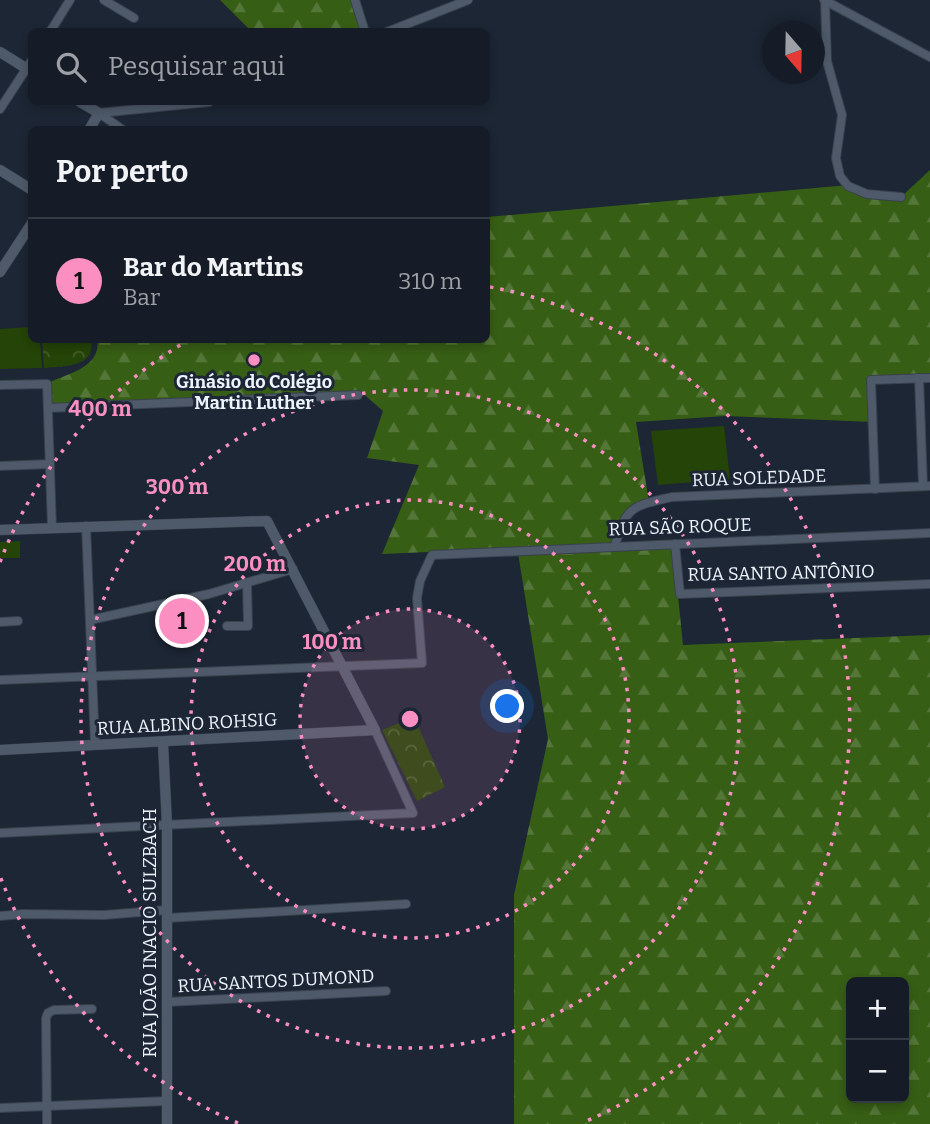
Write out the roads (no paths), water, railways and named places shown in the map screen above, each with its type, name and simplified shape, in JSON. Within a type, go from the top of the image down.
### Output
[{"type":"street","points":[[52,28],[70,0]]},
{"type":"street","points":[[104,0],[134,18]]},
{"type":"street","points":[[355,0],[364,28]]},
{"type":"street","points":[[397,28],[468,0]]},
{"type":"street","points":[[825,0],[930,57]]},
{"type":"street","points":[[825,0],[827,61],[842,115],[836,158],[841,176],[848,186],[867,194],[901,197]]},
{"type":"street","points":[[0,52],[28,66]]},
{"type":"street","points":[[0,109],[28,70]]},
{"type":"street","points":[[85,105],[117,126]]},
{"type":"street","points":[[99,113],[179,105]]},
{"type":"street","points":[[91,126],[99,113]]},
{"type":"street","points":[[0,170],[28,188]]},
{"type":"street","points":[[0,272],[28,229]]},
{"type":"street","points":[[919,378],[926,429],[927,486]]},
{"type":"street","points":[[875,489],[871,380],[930,378]]},
{"type":"street","points":[[0,385],[47,384],[52,527]]},
{"type":"street","points":[[48,408],[358,395]]},
{"type":"street","points":[[0,466],[50,464]]},
{"type":"street","name":"RUA SOLEDADE","points":[[615,546],[621,522],[638,505],[672,497],[927,486]]},
{"type":"street","points":[[0,530],[267,521],[342,666],[413,813],[0,833]]},
{"type":"street","points":[[86,526],[95,744]]},
{"type":"street","name":"RUA SÃO ROQUE","points":[[342,666],[422,663],[416,598],[419,581],[432,555],[930,533]]},
{"type":"street","name":"RUA SANTO ANTÔNIO","points":[[675,544],[680,594],[930,584]]},
{"type":"street","points":[[90,620],[209,594],[293,569]]},
{"type":"street","points":[[227,626],[247,626],[247,583]]},
{"type":"street","points":[[0,622],[18,621]]},
{"type":"street","points":[[0,680],[342,666]]},
{"type":"street","name":"RUA ALBINO ROHSIG","points":[[0,750],[374,730]]},
{"type":"street","name":"RUA JOÃO INACIO SULZBACH","points":[[163,743],[167,825],[167,1124]]},
{"type":"street","points":[[0,916],[167,914],[406,904]]},
{"type":"street","name":"RUA SANTOS DUMOND","points":[[167,1002],[386,991]]},
{"type":"street","points":[[47,1124],[46,1018],[48,1013],[54,1010],[92,1009]]},
{"type":"street","points":[[0,1108],[167,1101]]},
{"type":"place","name":"Ginásio do Colégio Martin Luther","points":[[254,360]]},
{"type":"place","name":"Bar do Martins","points":[[182,621]]}]
